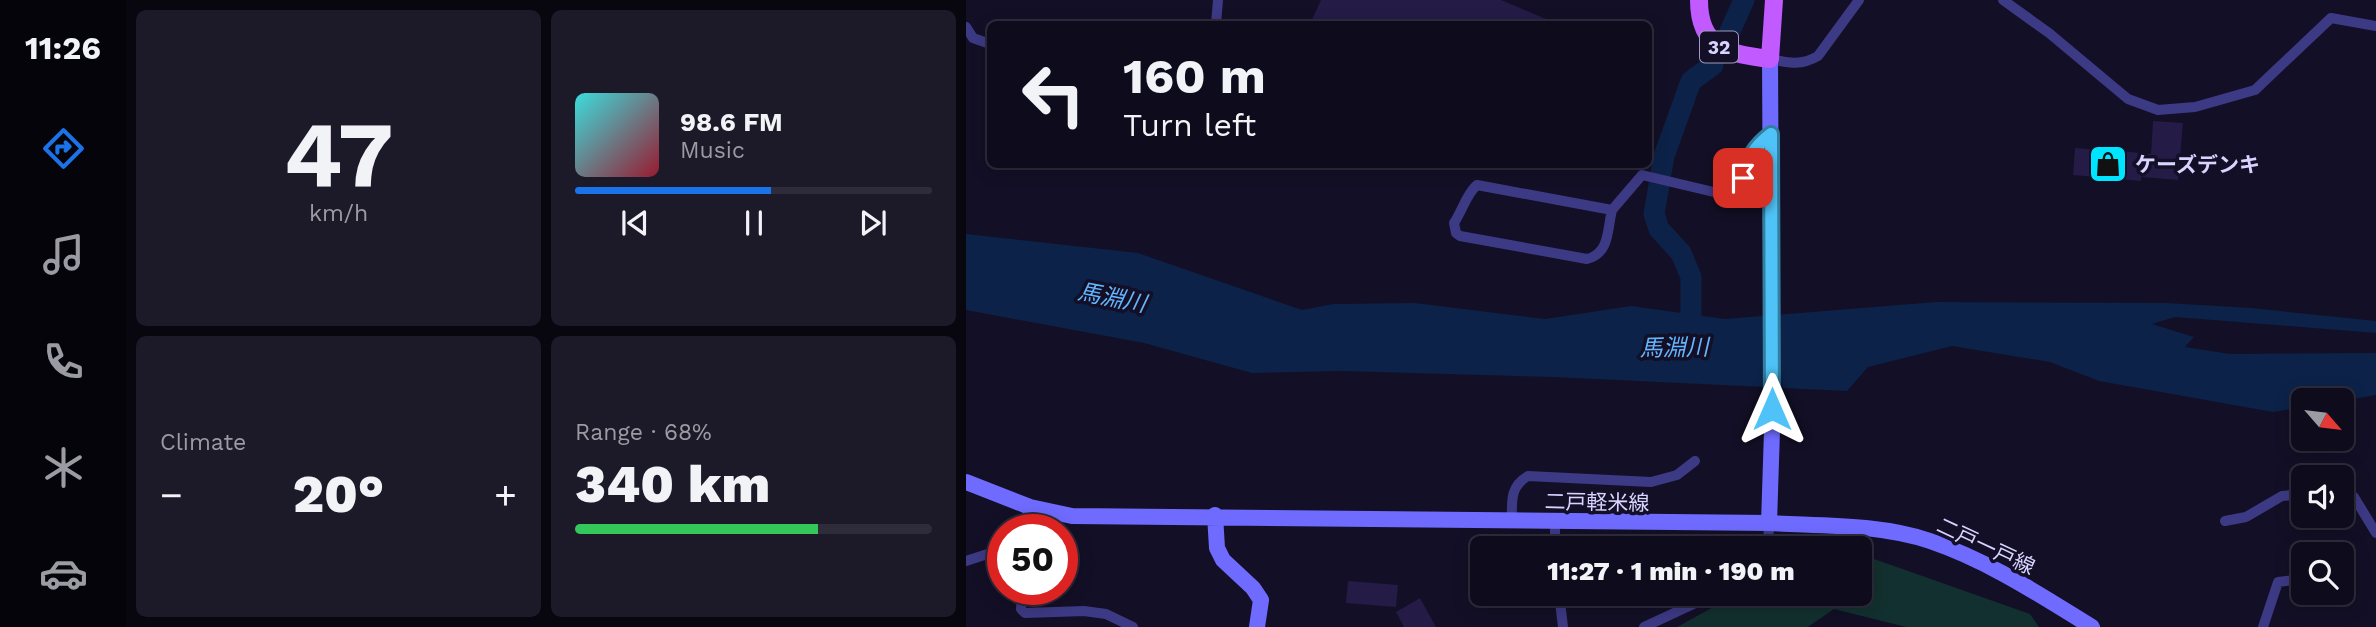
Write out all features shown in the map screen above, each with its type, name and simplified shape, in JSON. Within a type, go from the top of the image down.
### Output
[{"type":"main road","name":"32","points":[[1699,0],[1702,25],[1714,44],[1726,51],[1770,59]]},
{"type":"main road","points":[[1769,523],[1772,431],[1770,59],[1774,0]]},
{"type":"main road","name":"二戸軽米線","points":[[966,482],[1030,507],[1072,516],[1114,518],[1215,515],[1555,523],[1769,523]]},
{"type":"main road","points":[[1215,515],[1217,548],[1223,560],[1253,588],[1261,600],[1257,627]]},
{"type":"main road","name":"二戸一戸線","points":[[1769,523],[1845,527],[1929,541],[2000,571],[2092,627]]},
{"type":"street","points":[[1216,21],[1218,0]]},
{"type":"street","points":[[1770,59],[1793,64],[1808,62],[1818,56],[1859,0]]},
{"type":"street","points":[[2003,0],[2049,33],[2127,99],[2158,110],[2195,107],[2255,90],[2331,18],[2376,26]]},
{"type":"street","points":[[966,27],[973,38],[987,43]]},
{"type":"street","points":[[1612,210],[1477,185],[1468,191],[1465,206],[1454,223],[1456,233],[1460,236],[1587,259],[1598,256],[1603,251],[1612,210],[1642,175],[1739,198],[1748,159],[1757,145],[1771,134]]},
{"type":"street","points":[[1512,522],[1512,494],[1520,481],[1528,476],[1651,482],[1677,475],[1695,461]]},
{"type":"street","points":[[2225,521],[2246,517],[2282,496],[2291,495]]},
{"type":"street","points":[[2354,497],[2376,533]]},
{"type":"street","points":[[1028,514],[1030,507]]},
{"type":"street","points":[[1555,523],[1555,536]]},
{"type":"street","points":[[1768,536],[1769,523]]},
{"type":"street","points":[[966,561],[987,554]]},
{"type":"street","points":[[2263,627],[2278,582],[2291,580]]},
{"type":"street","points":[[1021,605],[1025,613],[1084,611],[1106,614],[1133,627]]},
{"type":"street","points":[[1561,606],[1563,627]]},
{"type":"street","points":[[1644,627],[1689,606]]},
{"type":"green space","points":[[1872,558],[2030,614],[2039,627],[1906,627],[1834,609],[1808,627],[1677,627],[1715,606],[1872,606]]},
{"type":"water","name":"馬淵川","points":[[966,234],[1138,253],[1302,310],[1333,304],[1415,303],[1545,319],[1631,306],[1725,319],[1936,302],[2166,303],[2251,308],[2376,321],[2376,333],[2175,317],[2152,324],[2194,337],[2185,347],[2230,354],[2376,353],[2376,395],[2354,399],[2354,388],[2291,388],[2291,409],[2273,412],[2099,381],[2050,362],[1952,346],[1868,367],[1847,391],[1554,377],[1342,371],[1252,373],[1144,343],[966,310]]},
{"type":"building","points":[[1321,0],[1501,0],[1551,21],[1311,21]]},
{"type":"building","points":[[2153,121],[2183,123],[2178,180],[2141,177],[2141,181],[2073,175],[2075,148],[2098,150],[2099,146],[2110,147],[2110,150],[2151,154]]},
{"type":"building","points":[[1348,581],[1398,585],[1396,607],[1346,603]]},
{"type":"building","points":[[1420,598],[1436,627],[1404,627],[1396,612]]},
{"type":"waterway","points":[[1730,31],[1744,0]]},
{"type":"waterway","name":"馬淵川","points":[[1691,342],[1691,277],[1681,253],[1659,229],[1654,214],[1664,156],[1691,81],[1713,65]]},
{"type":"place","name":"ケーズデンキ","points":[[2108,164]]},
{"type":"route","points":[[1743,178],[1748,159],[1757,145],[1771,134],[1772,409]]}]
